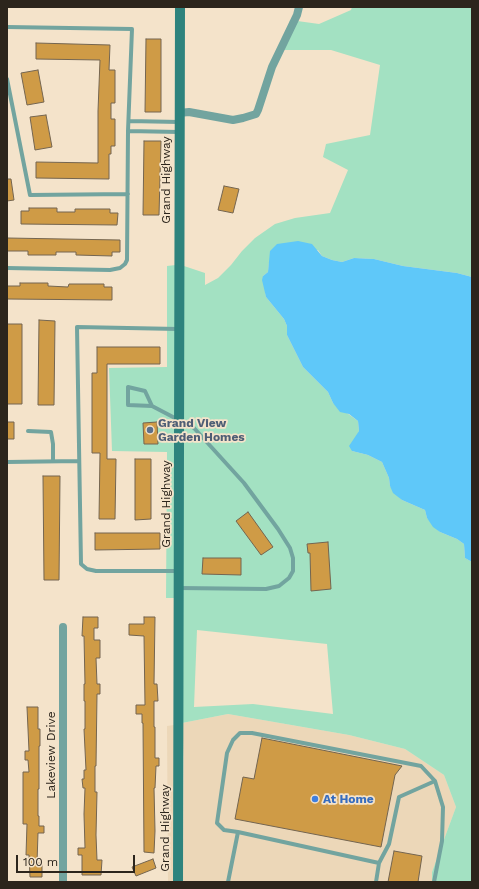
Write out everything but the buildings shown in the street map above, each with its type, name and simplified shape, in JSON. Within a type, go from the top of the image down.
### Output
[{"type":"street","name":"Grand Highway","points":[[178,882],[180,7]]},
{"type":"street","points":[[179,122],[189,112],[233,120],[256,114],[272,67],[297,15],[299,7]]},
{"type":"street","name":"Lakeview Drive","points":[[63,627],[63,882]]},
{"type":"lane","points":[[7,27],[132,29],[128,131],[127,260],[125,264],[120,268],[110,270],[7,268]]},
{"type":"lane","points":[[7,79],[30,195],[128,194]]},
{"type":"lane","points":[[129,121],[179,122]]},
{"type":"lane","points":[[128,131],[179,122]]},
{"type":"lane","points":[[178,571],[96,571],[87,569],[81,564],[77,327],[179,329]]},
{"type":"lane","points":[[152,406],[145,391],[128,387],[128,405],[152,406],[194,428],[244,483],[278,529],[290,548],[293,558],[293,571],[289,578],[279,586],[266,589],[178,588]]},
{"type":"lane","points":[[28,430],[51,432],[53,462]]},
{"type":"lane","points":[[7,462],[79,461]]},
{"type":"lane","points":[[379,863],[224,830],[217,823],[227,753],[233,740],[240,734],[252,733],[420,766],[435,781],[443,807],[442,841],[434,882]]},
{"type":"lane","points":[[376,882],[379,863],[388,844],[399,797],[435,781]]},
{"type":"lane","points":[[228,882],[238,832]]},
{"type":"shaded area","points":[[228,714],[349,735],[405,749],[444,775],[456,807],[432,872],[432,882],[183,882],[184,759],[182,723]]},
{"type":"shaded area","points":[[174,725],[175,882],[168,882],[167,726]]},
{"type":"green space","points":[[352,7],[472,7],[472,277],[457,273],[403,266],[374,259],[354,258],[342,262],[322,256],[318,250],[269,263],[268,272],[263,276],[266,297],[284,319],[287,326],[287,335],[303,367],[328,392],[333,403],[358,421],[359,431],[352,451],[368,455],[382,462],[389,478],[390,486],[402,500],[425,510],[427,518],[440,532],[457,539],[464,544],[465,558],[472,562],[472,882],[432,882],[432,872],[456,807],[444,775],[405,749],[349,735],[228,714],[182,723],[184,266],[205,273],[205,285],[218,278],[255,238],[275,224],[295,218],[330,213],[348,170],[323,157],[326,144],[370,135],[380,65],[331,50],[284,50],[290,20],[319,24],[351,10]],"holes":[[[197,630],[327,644],[333,714],[253,704],[194,707]]]},
{"type":"green space","points":[[176,265],[174,598],[166,598],[167,452],[112,451],[109,368],[167,367],[167,266]]},
{"type":"water","points":[[298,241],[312,244],[322,256],[332,260],[342,262],[354,258],[374,259],[403,266],[457,273],[472,277],[472,562],[465,558],[464,544],[433,527],[427,518],[425,510],[402,500],[393,493],[389,478],[382,462],[368,455],[352,451],[349,446],[359,431],[358,421],[349,414],[340,412],[333,403],[328,392],[303,367],[287,335],[287,326],[284,319],[266,297],[262,280],[263,276],[268,272],[270,251],[277,244]]},
{"type":"place","name":"Grand View Garden Homes","points":[[150,430]]},
{"type":"place","name":"At Home","points":[[315,799]]}]
